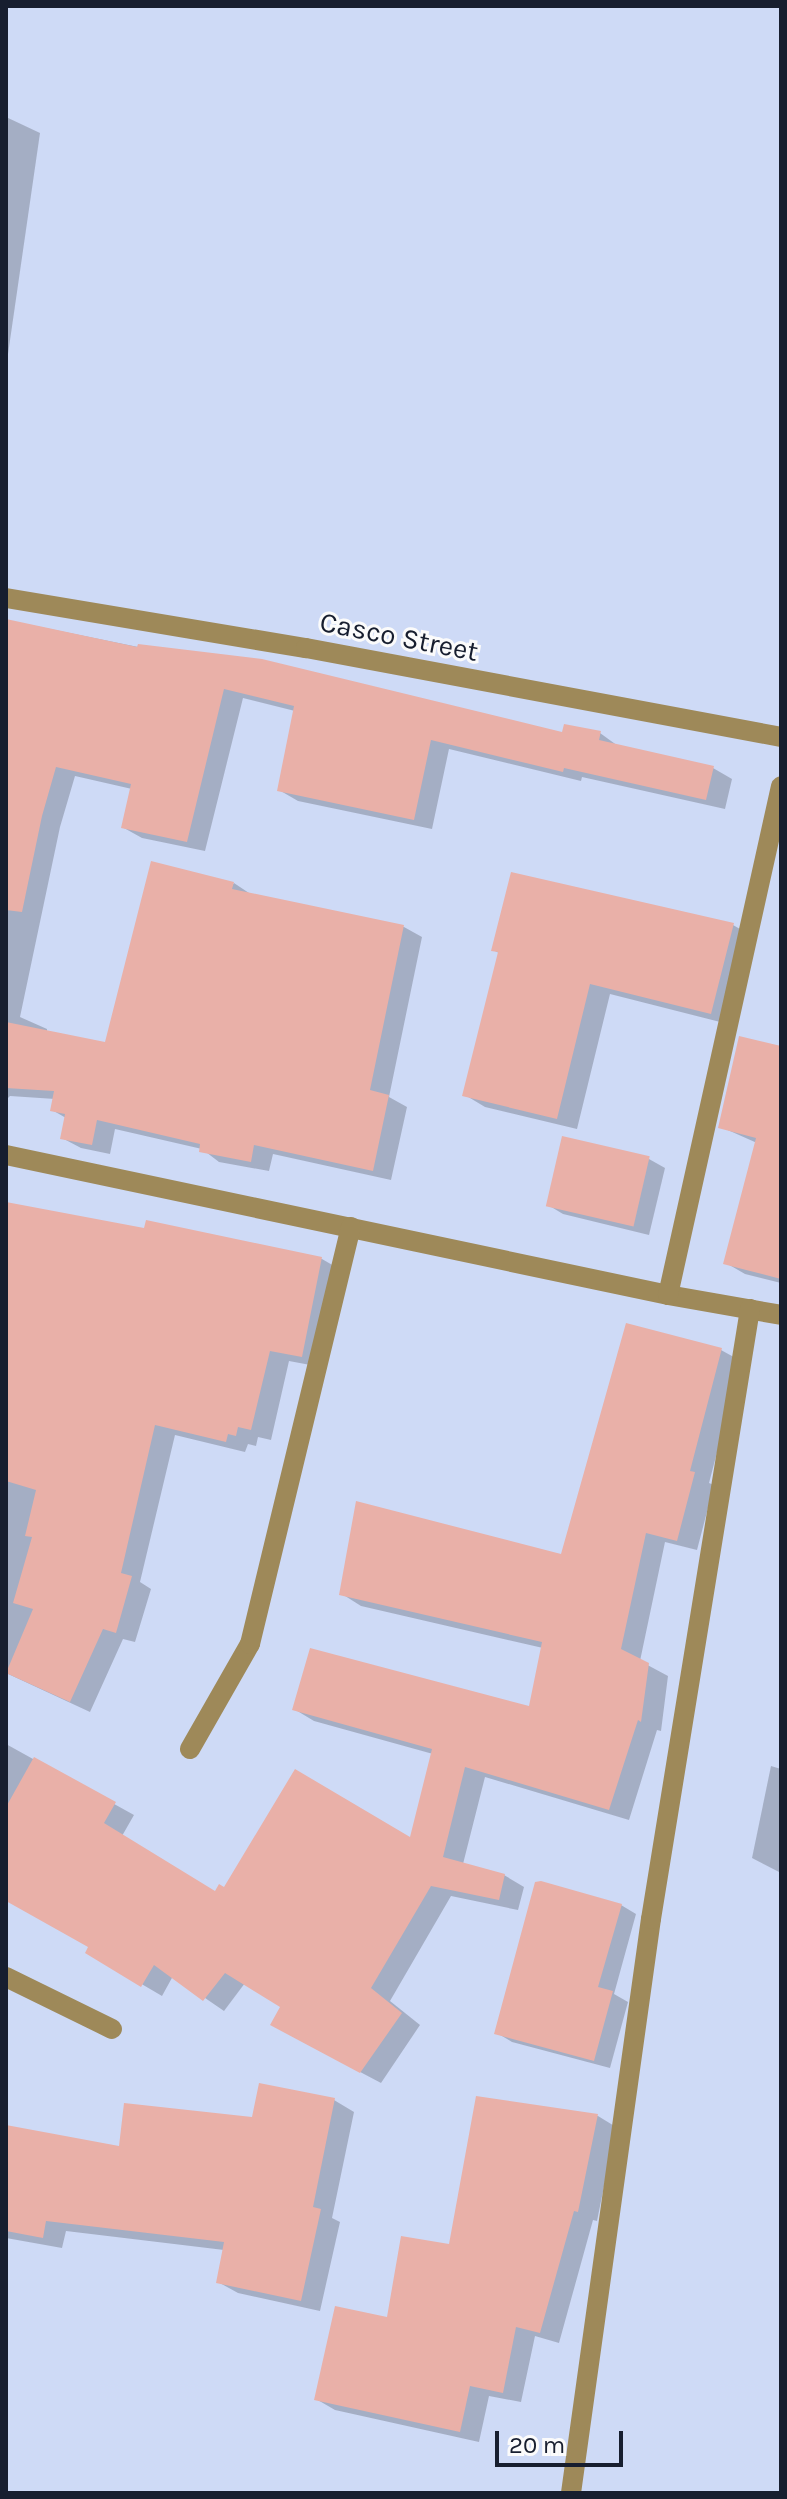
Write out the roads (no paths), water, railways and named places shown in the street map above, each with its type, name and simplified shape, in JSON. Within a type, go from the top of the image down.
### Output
[{"type":"street","name":"Casco Street","points":[[6,598],[306,648],[781,737]]},
{"type":"street","points":[[668,1295],[781,786]]},
{"type":"street","points":[[6,1155],[668,1295],[781,1315]]},
{"type":"street","points":[[190,1749],[250,1644],[351,1227]]},
{"type":"street","points":[[571,2493],[651,1919],[750,1309]]},
{"type":"street","points":[[6,1977],[112,2029]]}]
